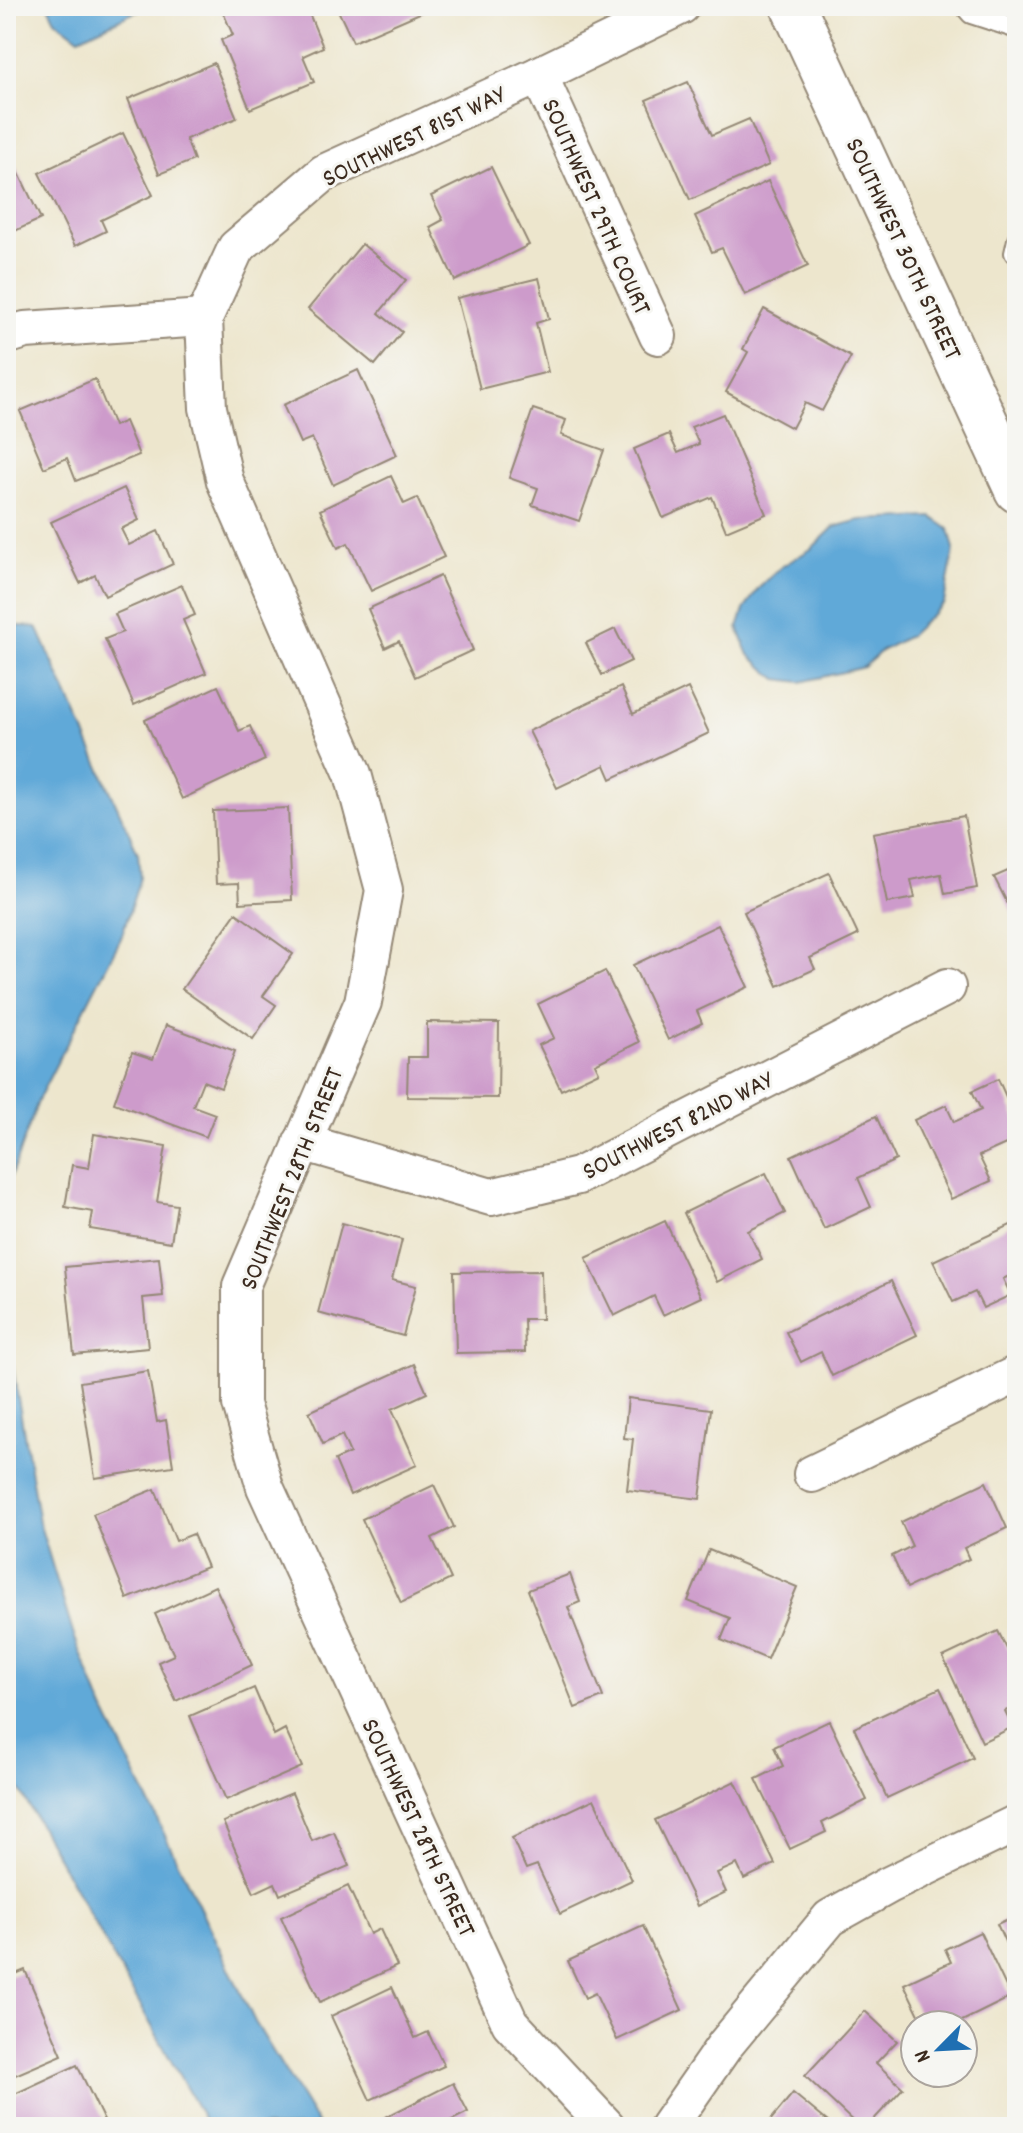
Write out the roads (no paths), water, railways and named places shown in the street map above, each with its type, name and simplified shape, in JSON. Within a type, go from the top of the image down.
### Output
[{"type":"street","name":"SOUTHWEST 81ST WAY","points":[[204,318],[236,248],[324,173],[681,6]]},
{"type":"street","name":"SOUTHWEST 30TH STREET","points":[[793,6],[1017,490]]},
{"type":"street","name":"SOUTHWEST 29TH COURT","points":[[539,75],[658,336]]},
{"type":"street","points":[[6,336],[25,330],[204,318]]},
{"type":"street","name":"SOUTHWEST 28TH STREET","points":[[204,318],[208,408],[225,481],[353,774],[384,890],[363,1002],[241,1286],[241,1404],[265,1487],[510,2023],[607,2127]]},
{"type":"street","name":"SOUTHWEST 82ND WAY","points":[[302,1142],[491,1197],[578,1176],[947,987]]},
{"type":"street","points":[[812,1474],[1017,1374]]},
{"type":"street","points":[[668,2127],[725,2045],[830,1918],[889,1885],[1017,1823]]},
{"type":"lane","points":[[964,6],[971,14],[1017,29]]},
{"type":"water","points":[[48,6],[148,6],[79,38],[55,20]]},
{"type":"water","points":[[932,517],[949,529],[954,549],[944,603],[909,636],[881,651],[864,667],[801,682],[777,679],[749,655],[738,628],[744,610],[758,589],[781,567],[811,549],[834,527],[860,520]]},
{"type":"water","points":[[6,625],[37,627],[138,853],[140,878],[121,938],[40,1096],[6,1189]]},
{"type":"water","points":[[6,1273],[10,1296],[11,1357],[39,1522],[73,1633],[100,1701],[255,2022],[319,2127],[208,2127],[6,1765]]}]
